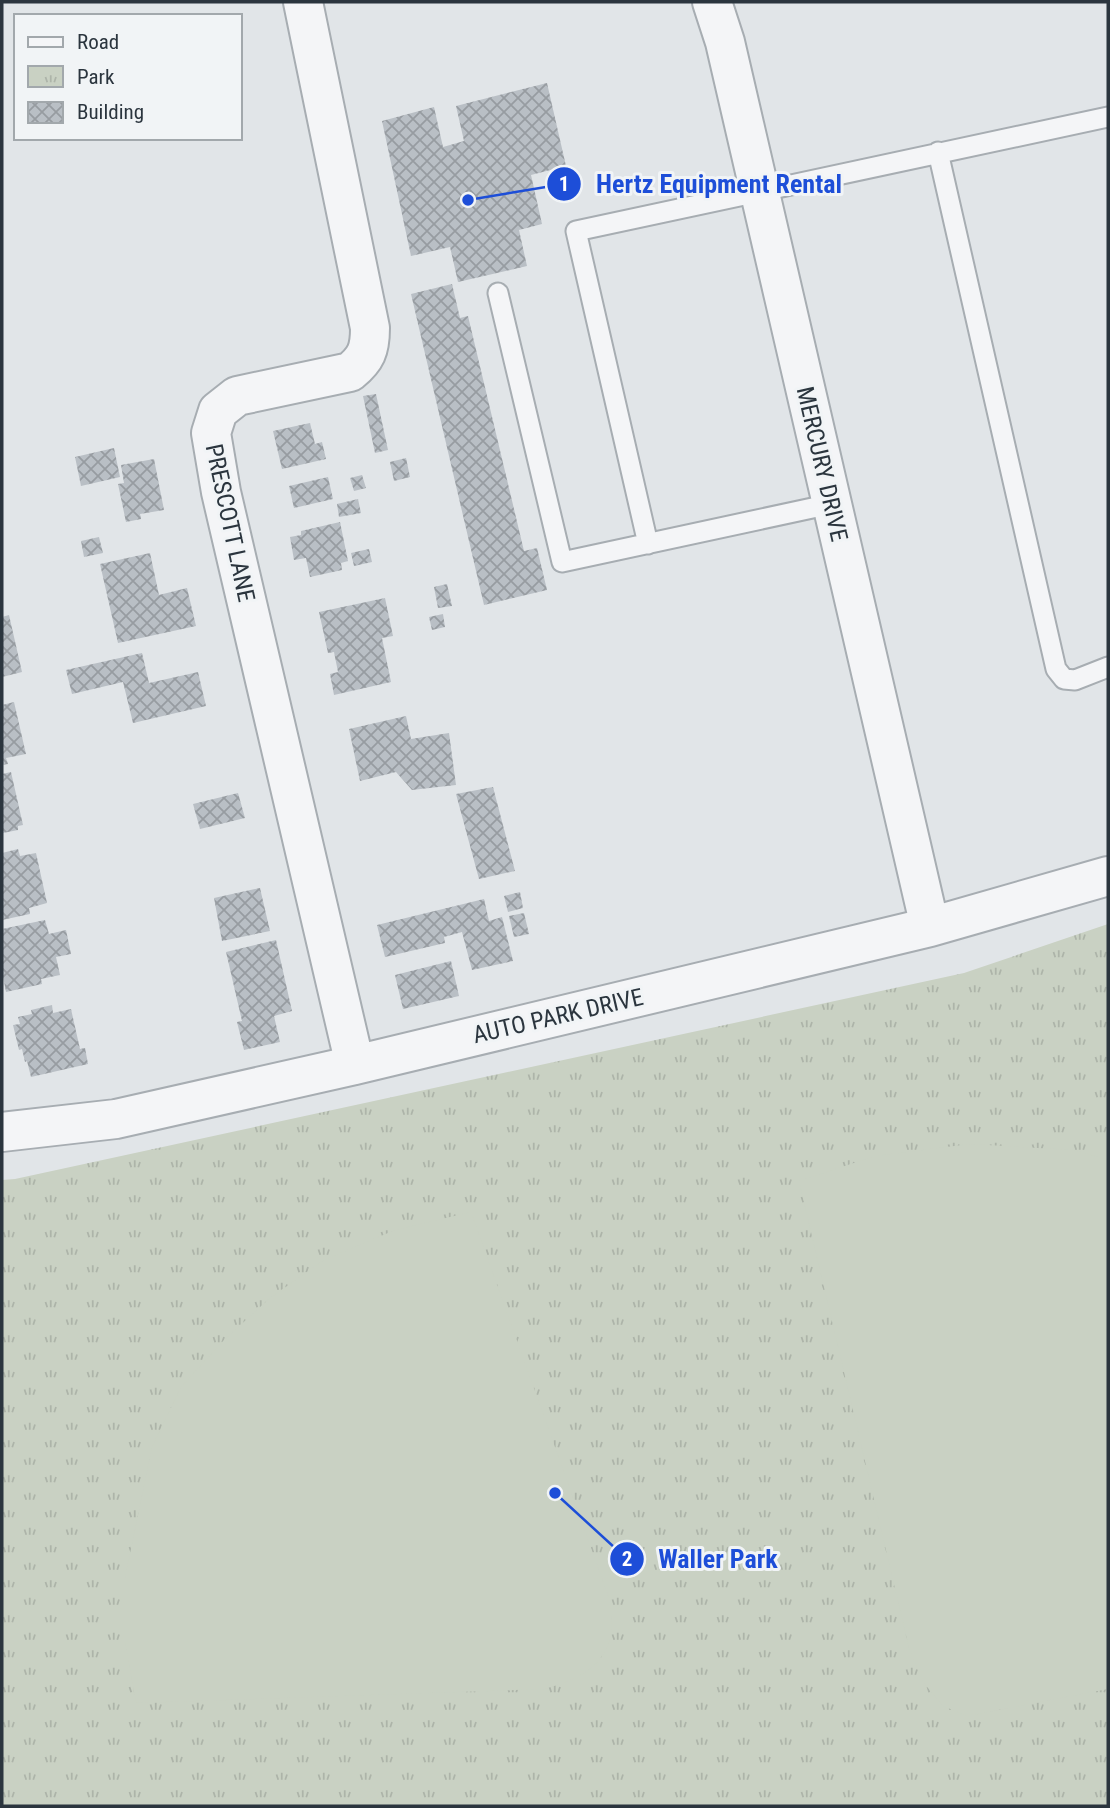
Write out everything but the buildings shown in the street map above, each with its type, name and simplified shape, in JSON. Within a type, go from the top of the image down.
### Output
[{"type":"street","name":"PRESCOTT LANE","points":[[303,2],[370,328],[370,347],[365,360],[350,372],[237,396],[218,411],[211,433],[221,492],[355,1065]]},
{"type":"street","name":"MERCURY DRIVE","points":[[712,2],[759,190],[930,927]]},
{"type":"street","name":"AUTO PARK DRIVE","points":[[2,1132],[116,1119],[355,1065],[930,927],[1108,876]]},
{"type":"lane","points":[[648,544],[576,231],[1108,117]]},
{"type":"lane","points":[[938,152],[1056,669],[1064,679],[1075,680],[1108,667]]},
{"type":"lane","points":[[498,293],[562,562],[831,503]]},
{"type":"green space","points":[[1108,924],[1108,1806],[2,1806],[2,1180],[964,973]]},
{"type":"green space","points":[[970,1144],[1074,1150],[1108,1160],[1108,1689],[967,1716],[943,1706],[923,1682],[909,1648],[799,1181],[875,1156]]},
{"type":"green space","points":[[471,1212],[610,1601],[611,1635],[601,1657],[576,1678],[544,1689],[136,1703],[125,1641],[125,1578],[152,1447],[181,1387],[224,1340],[270,1298],[324,1260],[395,1230]]},
{"type":"place","name":"Hertz Equipment Rental","points":[[468,200]]},
{"type":"place","name":"Waller Park","points":[[555,1493]]}]
